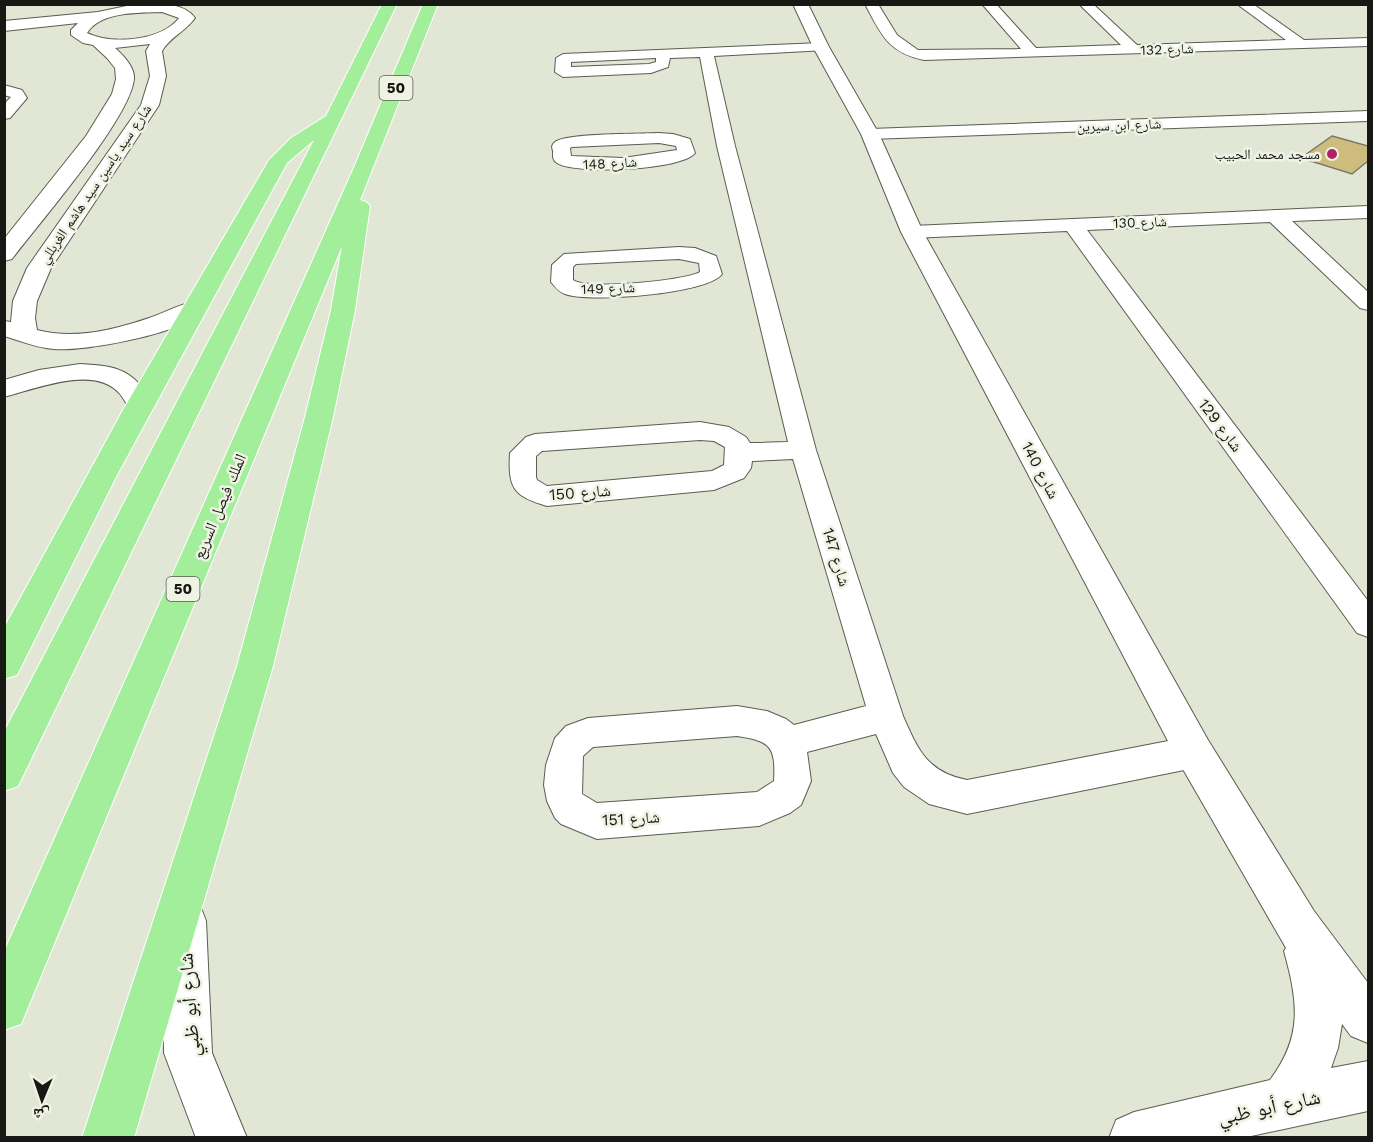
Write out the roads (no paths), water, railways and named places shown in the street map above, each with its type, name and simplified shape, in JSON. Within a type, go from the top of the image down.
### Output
[{"type":"highway","name":"50","points":[[4,773],[390,4]]},
{"type":"highway","name":"الملك فيصل السريع","points":[[4,1007],[362,171],[430,4]]},
{"type":"highway","points":[[4,664],[72,528],[193,309],[279,160],[298,142],[334,119]]},
{"type":"highway","points":[[108,1137],[183,903],[255,666],[319,417],[350,270],[362,171]]},
{"type":"street","name":"شارع 140","points":[[800,4],[821,47],[870,134],[912,232],[1194,752],[1298,927],[1336,980],[1368,1019]]},
{"type":"street","name":"شارع 132","points":[[871,4],[900,48],[911,54],[930,56],[1368,42]]},
{"type":"street","points":[[988,4],[1033,53]]},
{"type":"street","points":[[1085,4],[1134,50]]},
{"type":"street","points":[[1244,4],[1301,44]]},
{"type":"street","points":[[4,26],[104,15],[156,6],[176,10],[187,18]]},
{"type":"street","points":[[4,34],[79,35],[85,40],[99,43],[130,43],[163,36],[176,30],[185,24],[187,18],[201,6]]},
{"type":"street","points":[[79,35],[79,30],[83,25],[104,15]]},
{"type":"street","name":"شارع سيد ياسين سيد هاشم الغربللي","points":[[4,388],[21,378],[35,363],[39,349],[21,333],[25,301],[39,268],[150,105],[158,76],[154,51],[163,36]]},
{"type":"street","name":"شارع سيد ياسين سيد هاشم الغربللي","points":[[4,254],[104,124],[119,99],[125,77],[123,69],[114,56],[99,43]]},
{"type":"street","points":[[663,54],[663,64],[651,68],[563,72],[563,58],[821,47]]},
{"type":"street","name":"شارع 147","points":[[706,52],[726,146],[803,450],[886,716],[906,762],[917,775],[942,792],[967,796],[1194,752]]},
{"type":"street","points":[[4,90],[16,93],[19,98],[4,114]]},
{"type":"street","name":"شارع ابن سيرين","points":[[870,134],[1366,119]]},
{"type":"street","name":"شارع 148","points":[[659,138],[681,141],[685,147],[686,153],[668,159],[578,165],[562,159],[561,147],[576,141],[659,138]]},
{"type":"street","name":"شارع 148","points":[[685,147],[726,146]]},
{"type":"street","name":"شارع 130","points":[[912,232],[1368,212]]},
{"type":"street","points":[[1276,216],[1368,303]]},
{"type":"street","name":"شارع 129","points":[[1073,225],[1368,624]]},
{"type":"street","name":"شارع 149","points":[[679,253],[705,257],[709,260],[710,266],[711,274],[708,277],[690,284],[582,291],[572,289],[562,282],[562,265],[571,258],[580,257],[679,253]]},
{"type":"street","name":"شارع 149","points":[[710,266],[756,266]]},
{"type":"street","points":[[21,333],[68,341],[115,336],[144,330],[193,309]]},
{"type":"street","points":[[4,388],[32,379],[66,373],[102,374],[128,385],[136,394],[140,404]]},
{"type":"street","name":"شارع 150","points":[[700,431],[720,433],[732,438],[737,443],[739,452],[741,464],[738,470],[714,480],[547,496],[533,492],[522,482],[523,453],[535,443],[546,440],[700,431]]},
{"type":"street","points":[[739,452],[803,450]]},
{"type":"street","points":[[788,742],[886,716]]},
{"type":"street","name":"شارع 151","points":[[737,721],[765,725],[780,733],[788,742],[794,781],[791,791],[777,801],[759,809],[597,821],[579,814],[567,805],[563,795],[565,754],[569,745],[580,735],[595,730],[737,721]]},
{"type":"street","name":"شارع أبو ظبي","points":[[183,903],[188,1053],[222,1137]]},
{"type":"street","name":"شارع 140","points":[[1285,1102],[1301,1081],[1313,1057],[1319,1031],[1319,1003],[1314,973],[1298,927]]},
{"type":"street","name":"شارع أبو ظبي","points":[[1134,1137],[1285,1102],[1368,1086]]},
{"type":"place","name":"مسجد محمد الحبيب","points":[[1332,154]]}]
